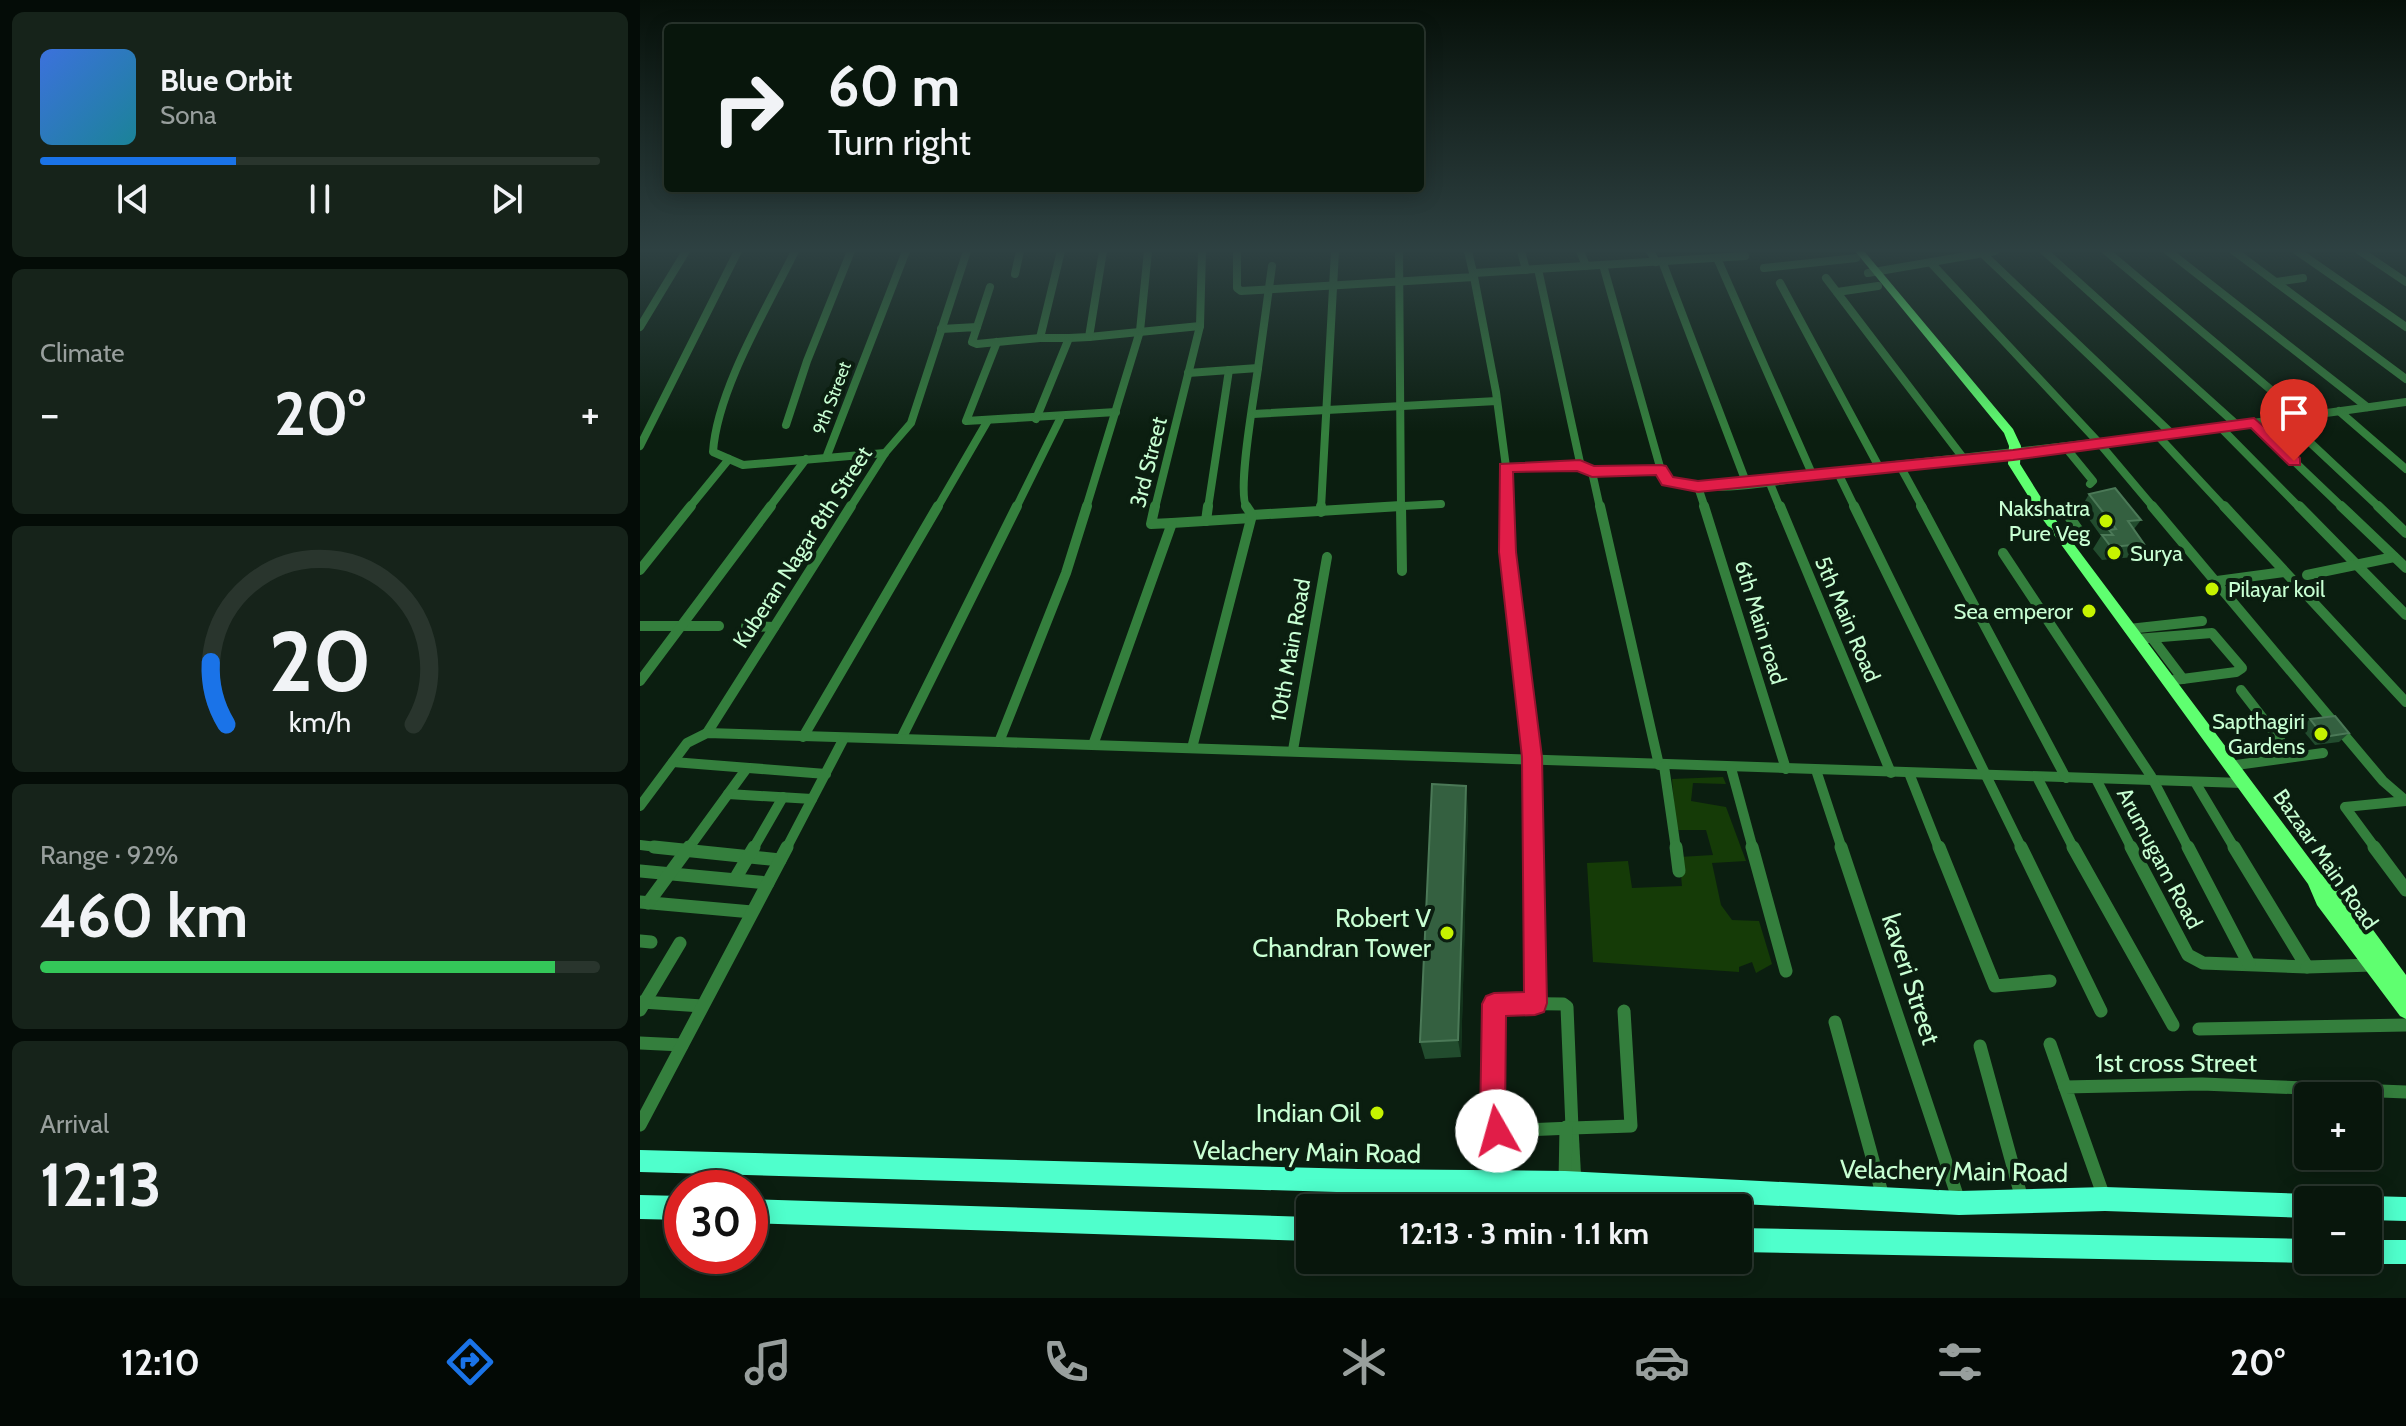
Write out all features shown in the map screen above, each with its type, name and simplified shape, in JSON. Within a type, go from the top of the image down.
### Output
[{"type":"main road","points":[[1899,312],[2013,453]]},
{"type":"main road","name":"Bazaar Main Road","points":[[1905,312],[2001,422],[2014,442],[2013,453],[2020,476],[2059,533],[2315,879],[2323,899],[2406,1010]]},
{"type":"main road","points":[[2315,879],[2340,899],[2406,990]]},
{"type":"main road","name":"Velachery Main Road","points":[[640,1161],[1383,1182],[1570,1184],[1959,1203],[2105,1199],[2294,1206]]},
{"type":"main road","points":[[1382,1194],[1383,1182]]},
{"type":"main road","points":[[640,1207],[664,1208]]},
{"type":"main road","points":[[2382,1208],[2406,1209]]},
{"type":"main road","points":[[768,1212],[1296,1229]]},
{"type":"main road","points":[[1752,1240],[2294,1251]]},
{"type":"main road","points":[[2382,1252],[2406,1252]]},
{"type":"street","points":[[640,446],[708,312]]},
{"type":"street","points":[[640,570],[729,459],[716,455],[712,446],[720,415],[767,312]]},
{"type":"street","points":[[786,425],[827,312]]},
{"type":"street","name":"9th Street","points":[[729,459],[743,465],[826,458],[883,312]]},
{"type":"street","name":"Kuberan Nagar 8th Street","points":[[640,806],[687,743],[707,733],[885,453],[911,423],[947,312]]},
{"type":"street","points":[[982,312],[974,344],[1200,326]]},
{"type":"street","points":[[1040,338],[1046,312]]},
{"type":"street","points":[[1089,337],[1093,312]]},
{"type":"street","points":[[999,742],[1066,573],[1140,331],[1142,312]]},
{"type":"street","name":"3rd Street","points":[[1093,745],[1172,523],[1151,524],[1200,326],[1200,312]]},
{"type":"street","points":[[1192,748],[1252,517],[1243,503],[1243,482],[1267,312]]},
{"type":"street","points":[[1321,512],[1333,312]]},
{"type":"street","points":[[1400,312],[1402,571]]},
{"type":"street","points":[[1481,312],[1506,467],[1508,552],[1532,757],[1535,1003]]},
{"type":"street","points":[[1547,312],[1580,465]]},
{"type":"street","points":[[1616,312],[1661,470],[1668,481],[1698,487],[2100,444],[2406,402]]},
{"type":"street","points":[[1679,312],[1746,482]]},
{"type":"street","points":[[1743,312],[1813,476]]},
{"type":"street","points":[[1795,312],[1879,467]]},
{"type":"street","points":[[1852,312],[1964,459]]},
{"type":"street","points":[[1976,312],[2100,444],[2383,781],[2406,801]]},
{"type":"street","points":[[2043,312],[2172,434]]},
{"type":"street","points":[[2111,312],[2237,425]]},
{"type":"street","points":[[2178,312],[2302,416]]},
{"type":"street","points":[[2245,312],[2367,407]]},
{"type":"street","points":[[2316,312],[2406,379]]},
{"type":"street","points":[[2384,312],[2406,327]]},
{"type":"street","points":[[941,329],[977,327]]},
{"type":"street","points":[[1036,419],[1069,338]]},
{"type":"street","points":[[997,342],[965,419],[987,422],[1116,412]]},
{"type":"street","points":[[1188,373],[1258,368]]},
{"type":"street","points":[[1206,521],[1229,370]]},
{"type":"street","points":[[1253,414],[1497,401]]},
{"type":"street","points":[[2339,411],[2406,469]]},
{"type":"street","points":[[901,739],[1061,417]]},
{"type":"street","points":[[2285,419],[2405,532]]},
{"type":"street","points":[[803,737],[987,422]]},
{"type":"street","points":[[2254,423],[2406,568]]},
{"type":"street","points":[[640,426],[652,424]]},
{"type":"street","points":[[2220,427],[2406,615]]},
{"type":"street","points":[[2158,436],[2406,702]]},
{"type":"street","points":[[2066,448],[2093,481],[2090,484]]},
{"type":"street","points":[[826,458],[885,453]]},
{"type":"street","points":[[640,681],[806,459]]},
{"type":"street","points":[[1506,467],[1580,465],[1592,472],[1661,470]]},
{"type":"street","points":[[1900,466],[2066,778]]},
{"type":"street","points":[[1592,472],[1661,765],[1679,871]]},
{"type":"street","points":[[1838,473],[2101,1011]]},
{"type":"street","name":"5th Main Road","points":[[1769,481],[1891,773]]},
{"type":"street","name":"6th Main road","points":[[1698,487],[1786,769]]},
{"type":"street","points":[[1172,523],[1441,504]]},
{"type":"street","points":[[2065,511],[2087,543]]},
{"type":"street","points":[[2059,533],[2080,532]]},
{"type":"street","points":[[2003,553],[2153,781],[2249,964],[2307,967],[2373,965]]},
{"type":"street","name":"10th Main Road","points":[[1293,750],[1327,557]]},
{"type":"street","points":[[2307,575],[2394,557]]},
{"type":"street","points":[[2217,581],[2284,572]]},
{"type":"street","points":[[2133,634],[2203,624]]},
{"type":"street","points":[[640,626],[719,626]]},
{"type":"street","points":[[746,626],[774,627]]},
{"type":"street","points":[[2133,634],[2152,638],[2212,633],[2242,668],[2239,671],[2167,681]]},
{"type":"street","points":[[2152,638],[2183,679]]},
{"type":"street","points":[[2241,690],[2293,757]]},
{"type":"street","points":[[707,733],[1532,757],[1731,768],[2242,783]]},
{"type":"street","points":[[640,1125],[844,738]]},
{"type":"street","points":[[2229,766],[2323,753]]},
{"type":"street","points":[[673,762],[826,774]]},
{"type":"street","points":[[644,903],[670,873],[747,768]]},
{"type":"street","points":[[1731,768],[1786,971]]},
{"type":"street","name":"kaveri Street","points":[[1816,770],[1959,1203]]},
{"type":"street","points":[[1909,773],[1995,986],[2050,981]]},
{"type":"street","points":[[2037,777],[2083,867],[2173,1025]]},
{"type":"street","name":"Arumugam Road","points":[[2096,779],[2188,955],[2203,963],[2249,964]]},
{"type":"street","points":[[2195,782],[2307,967]]},
{"type":"street","points":[[728,794],[812,799]]},
{"type":"street","points":[[735,879],[783,797]]},
{"type":"street","points":[[2406,801],[2345,807],[2348,816],[2406,890]]},
{"type":"street","points":[[640,845],[780,860]]},
{"type":"street","points":[[640,871],[768,883]]},
{"type":"street","points":[[644,903],[752,912]]},
{"type":"street","points":[[642,1004],[680,943]]},
{"type":"street","points":[[1570,1184],[1570,1127],[1567,1007],[1535,1003],[1494,1004],[1492,1124],[1497,1131],[1570,1127],[1631,1126],[1624,1011]]},
{"type":"street","points":[[642,1004],[702,1006]]},
{"type":"street","points":[[1835,1022],[1884,1199]]},
{"type":"street","points":[[2199,1029],[2406,1025]]},
{"type":"street","points":[[640,1043],[682,1045]]},
{"type":"street","points":[[2050,1044],[2065,1087]]},
{"type":"street","points":[[1980,1046],[2023,1203]]},
{"type":"street","name":"1st cross Street","points":[[2105,1199],[2065,1087],[2202,1084],[2406,1092]]},
{"type":"shaded area","points":[[1723,777],[1726,784],[1693,783],[1691,801],[1726,807],[1746,861],[1712,863],[1721,905],[1732,920],[1759,921],[1772,964],[1756,973],[1752,962],[1739,967],[1739,972],[1593,962],[1587,863],[1628,861],[1632,888],[1682,886],[1679,857],[1713,855],[1706,830],[1676,830],[1672,779]]},
{"type":"building","points":[[2115,488],[2141,520],[2128,521],[2144,544],[2111,547],[2102,535],[2113,535],[2109,530],[2116,529],[2089,494]]},
{"type":"building","points":[[2335,716],[2349,733],[2324,737],[2310,719]]},
{"type":"building","name":"Robert V Chandran Tower","points":[[1432,784],[1466,786],[1458,1040],[1420,1042]]},
{"type":"place","name":"Nakshatra Pure Veg","points":[[2106,521]]},
{"type":"place","name":"Surya","points":[[2114,553]]},
{"type":"place","name":"Pilayar koil","points":[[2212,589]]},
{"type":"place","name":"Sea emperor","points":[[2089,611]]},
{"type":"place","name":"Sapthagiri Gardens","points":[[2321,734]]},
{"type":"place","name":"Robert V Chandran Tower","points":[[1447,933]]},
{"type":"place","name":"Indian Oil","points":[[1377,1113]]},
{"type":"route","points":[[1497,1131],[1492,1124],[1494,1004],[1535,1003],[1532,757],[1508,552],[1506,467],[1580,465],[1582,469],[1592,472],[1661,470],[1668,481],[1698,487],[2013,455],[2254,423],[2294,461]]}]
